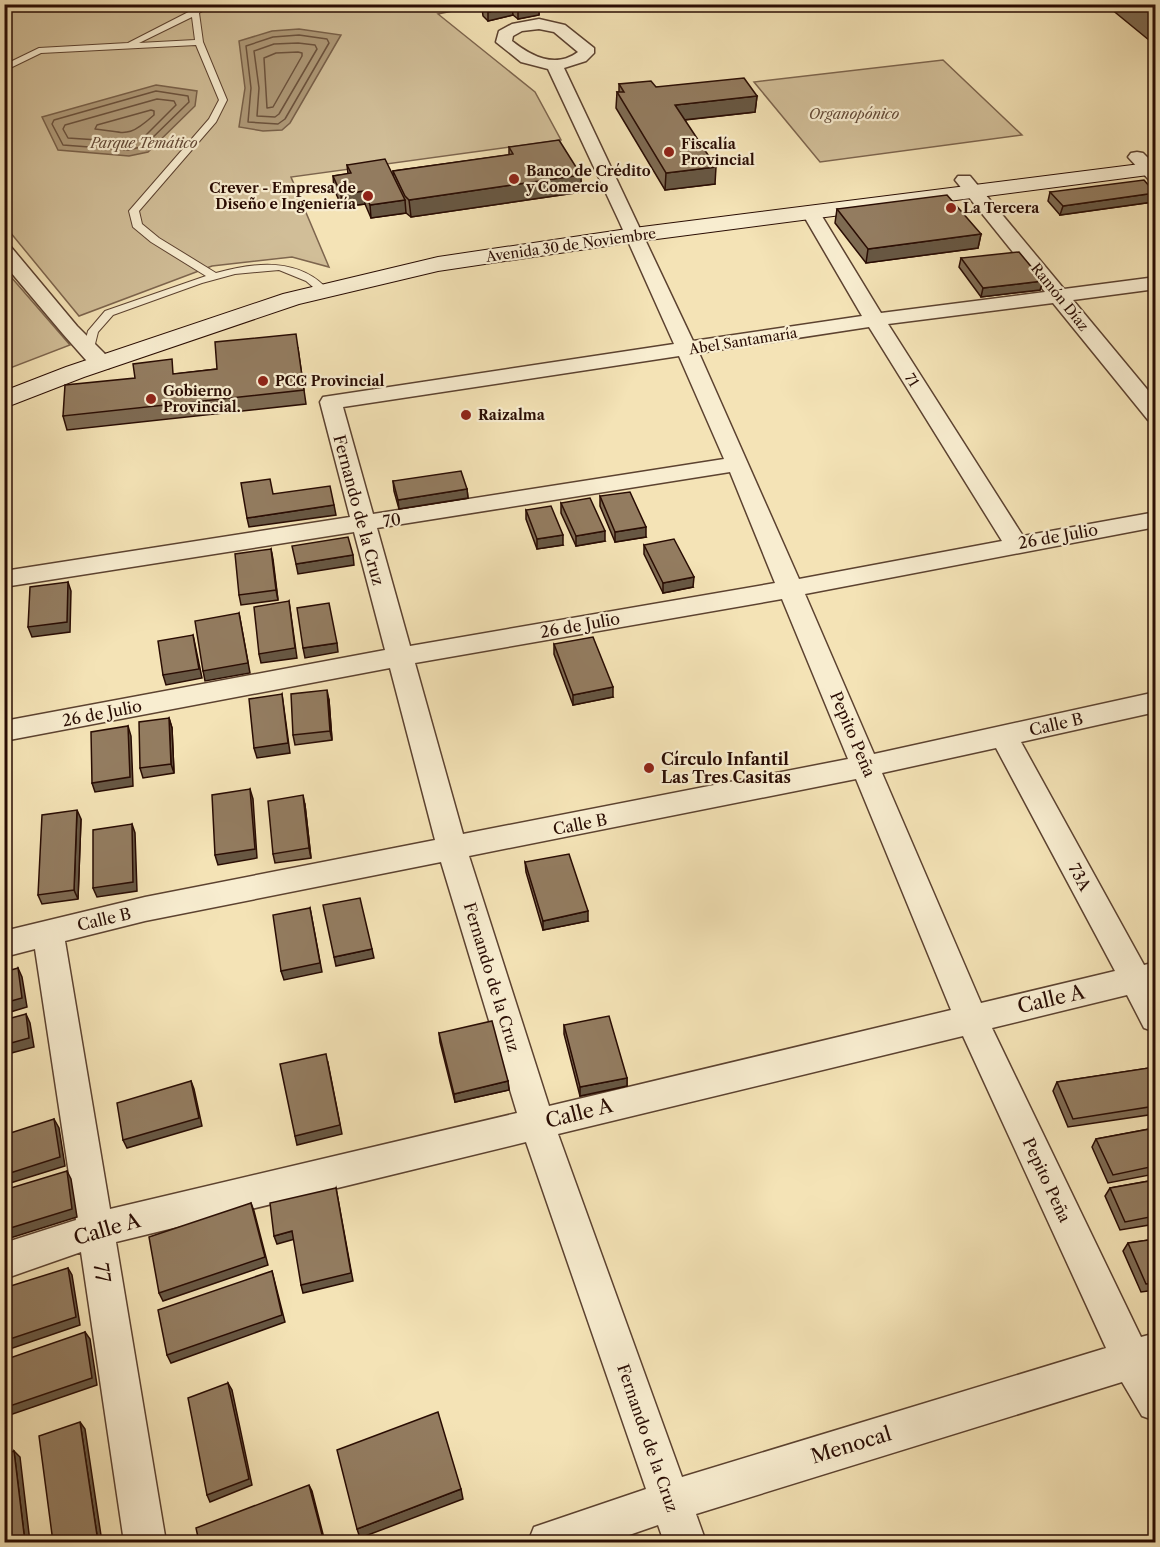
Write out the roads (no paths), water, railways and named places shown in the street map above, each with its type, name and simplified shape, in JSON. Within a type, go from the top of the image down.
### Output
[{"type":"main road","name":"Avenida 30 de Noviembre","points":[[4,382],[291,299],[317,285],[632,228],[1150,165]]},
{"type":"main road","name":"Avenida 30 de Noviembre","points":[[632,228],[811,213],[970,186]]},
{"type":"main road","name":"Avenida 30 de Noviembre","points":[[4,400],[95,357]]},
{"type":"street","name":"Pepito Peña","points":[[554,64],[632,228],[738,464],[789,588],[867,766],[971,1018],[1143,1356],[1155,1402]]},
{"type":"street","name":"Ramón Díaz","points":[[970,186],[1155,415]]},
{"type":"street","name":"71","points":[[811,213],[875,320],[1016,544]]},
{"type":"street","points":[[4,251],[95,357]]},
{"type":"street","name":"Abel Santamaría","points":[[331,402],[875,320],[1155,283]]},
{"type":"street","name":"Fernando de la Cruz","points":[[331,402],[398,657],[452,849],[537,1123],[685,1542]]},
{"type":"street","name":"70","points":[[6,576],[363,524],[738,464]]},
{"type":"street","name":"26 de Julio","points":[[4,731],[1155,519]]},
{"type":"street","name":"Calle B","points":[[4,944],[146,909],[867,766],[1155,702]]},
{"type":"street","name":"73A","points":[[1004,736],[1146,977],[1155,1018]]},
{"type":"street","name":"77","points":[[48,932],[145,1542]]},
{"type":"street","name":"Calle A","points":[[4,1261],[96,1230],[1146,977]]},
{"type":"street","name":"Menocal","points":[[549,1542],[669,1501],[1143,1356]]},
{"type":"lane","points":[[125,46],[211,4]]},
{"type":"lane","points":[[195,12],[199,42],[223,100],[213,120],[134,211],[137,225],[155,240],[215,276]]},
{"type":"lane","points":[[4,69],[39,51],[199,42]]},
{"type":"lane","points":[[95,357],[93,331],[109,313],[215,276],[280,267],[317,285]]},
{"type":"water","points":[[299,29],[341,35],[290,123],[282,130],[263,131],[239,127],[245,88],[239,41],[272,31]]},
{"type":"water","points":[[156,85],[197,91],[195,106],[148,152],[129,156],[58,150],[42,117]]},
{"type":"place","name":"Fiscalía Provincial","points":[[669,152]]},
{"type":"place","name":"Banco de Crédito y Comercio","points":[[514,179]]},
{"type":"place","name":"Crever - Empresa de Diseño e Ingeniería","points":[[368,196]]},
{"type":"place","name":"La Tercera","points":[[951,208]]},
{"type":"place","name":"PCC Provincial","points":[[263,381]]},
{"type":"place","name":"Gobierno Provincial.","points":[[151,399]]},
{"type":"place","name":"Raizalma","points":[[466,415]]},
{"type":"place","name":"Círculo Infantil Las Tres Casitas","points":[[649,768]]},
{"type":"park label","name":"Organopónico","points":[[854,114]]},
{"type":"park label","name":"Parque Temático","points":[[144,143]]}]
